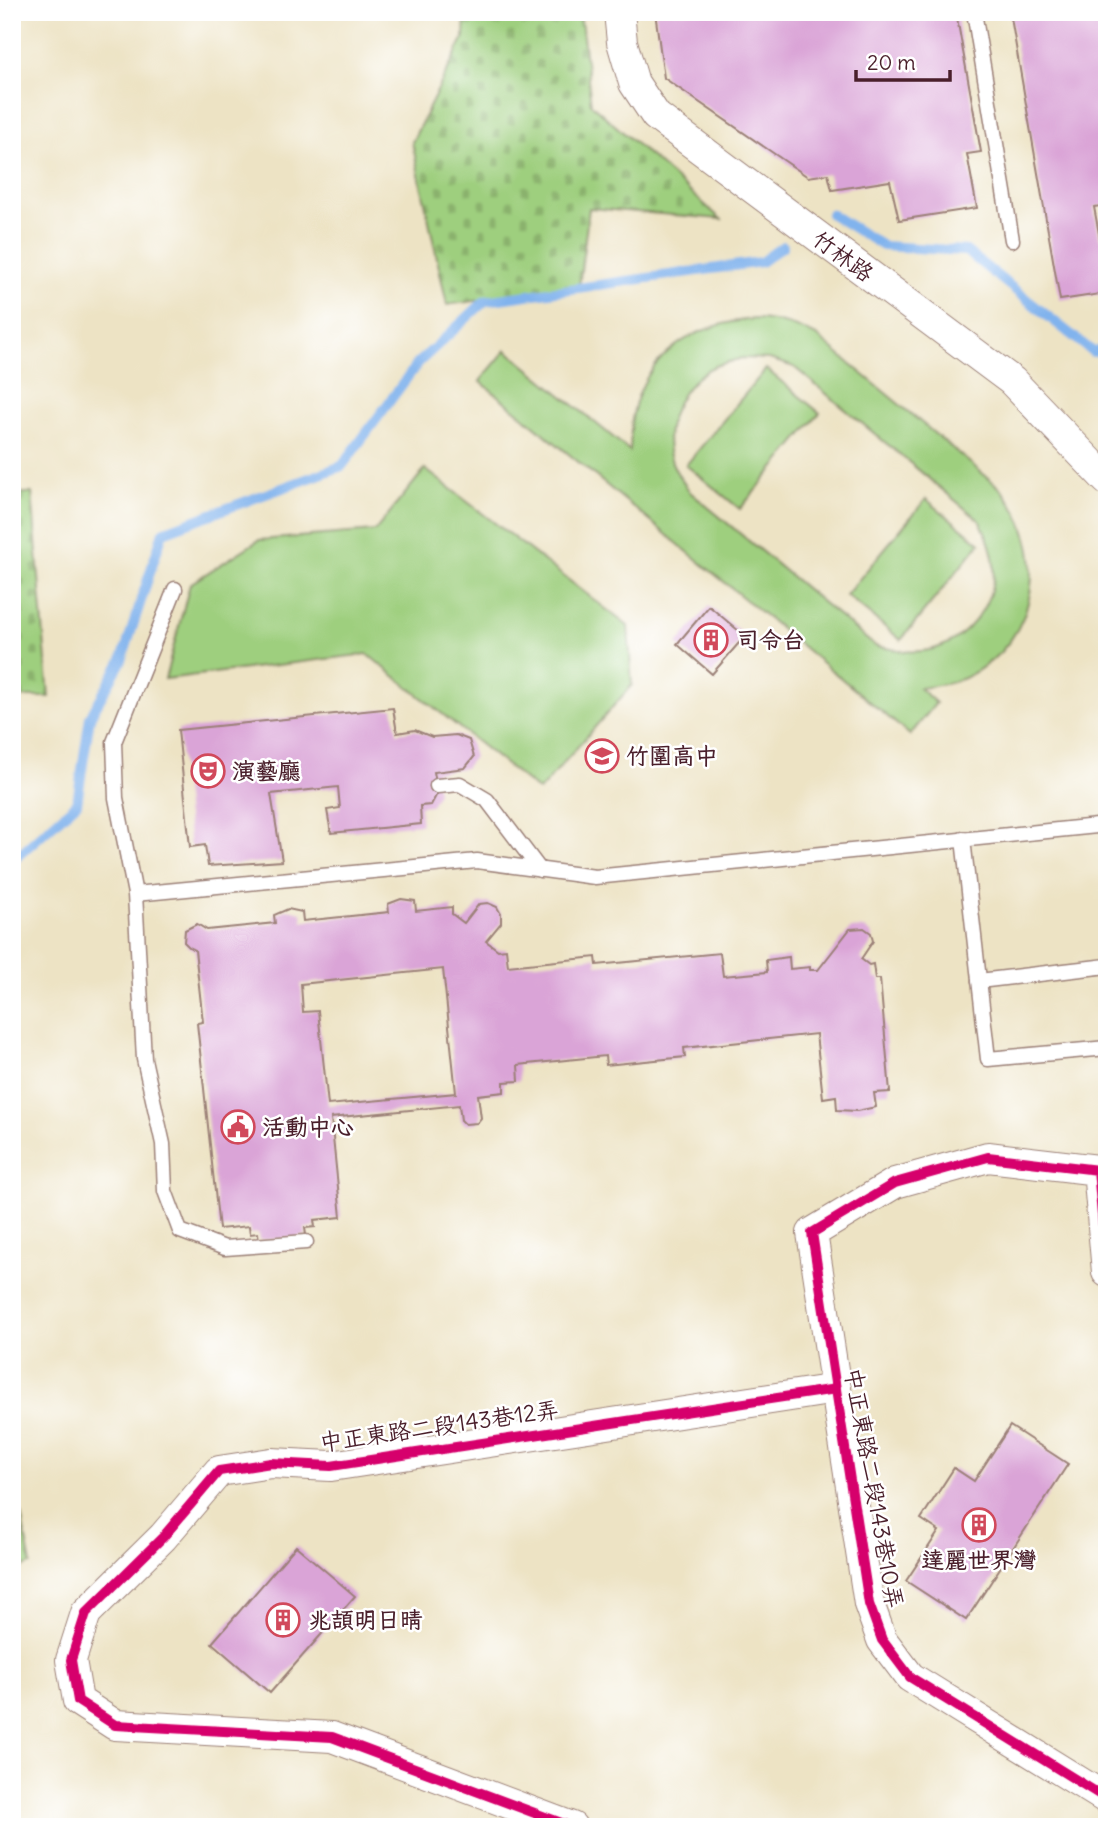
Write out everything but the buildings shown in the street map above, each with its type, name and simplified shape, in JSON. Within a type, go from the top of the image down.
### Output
[{"type":"street","name":"竹林路","points":[[619,12],[622,42],[634,83],[656,116],[1012,381],[1107,480]]},
{"type":"street","name":"中正東路二段143巷10弄","points":[[1102,1169],[988,1157],[895,1183],[812,1233],[869,1604],[882,1640],[910,1676],[1107,1799]]},
{"type":"street","points":[[1102,1169],[1107,1272]]},
{"type":"street","name":"中正東路二段143巷12弄","points":[[572,1827],[332,1737],[115,1726],[78,1701],[71,1660],[86,1613],[163,1537],[219,1471],[271,1463],[331,1466],[836,1389]]},
{"type":"lane","points":[[974,12],[1012,240]]},
{"type":"lane","points":[[175,589],[114,742],[116,798],[135,894],[144,1059],[163,1144],[165,1191],[180,1231],[225,1248],[306,1242]]},
{"type":"lane","points":[[437,786],[460,784],[487,800],[540,870]]},
{"type":"lane","points":[[135,894],[477,861],[595,877],[1107,825]]},
{"type":"lane","points":[[963,839],[988,1059],[1107,1048]]},
{"type":"lane","points":[[979,981],[1107,966]]},
{"type":"green space","points":[[465,12],[580,12],[591,104],[721,219],[589,208],[579,286],[447,305],[412,142],[464,37]]},
{"type":"green space","points":[[756,319],[773,321],[818,337],[999,487],[1016,511],[1027,537],[1032,564],[1030,591],[1023,617],[1010,640],[991,661],[966,677],[919,688],[936,703],[910,735],[480,381],[506,350],[630,451],[632,419],[649,374],[677,345],[695,334],[734,322]],"holes":[[[742,358],[769,359],[794,367],[980,521],[993,559],[992,585],[982,611],[954,640],[922,651],[902,651],[875,646],[690,492],[680,478],[670,455],[668,440],[674,410],[682,396],[691,384],[715,366]]]},
{"type":"green space","points":[[766,369],[820,413],[740,509],[686,465]]},
{"type":"green space","points":[[425,469],[628,626],[632,685],[539,791],[367,654],[165,679],[190,584],[259,540],[375,531]]},
{"type":"green space","points":[[12,493],[32,493],[49,697],[12,697]]},
{"type":"green space","points":[[926,499],[980,543],[901,640],[846,595]]},
{"type":"green space","points":[[12,1470],[31,1564],[12,1572]]},
{"type":"waterway","points":[[831,214],[883,246],[966,251],[1093,352],[1107,350]]},
{"type":"waterway","points":[[12,861],[77,803],[90,717],[122,660],[163,532],[342,466],[418,363],[485,301],[761,262],[783,246]]},
{"type":"cycle path","points":[[1107,1272],[1098,1170],[988,1157],[895,1183],[812,1233],[869,1604],[882,1640],[910,1677],[1107,1799]]},
{"type":"cycle path","points":[[572,1827],[332,1737],[115,1725],[78,1701],[71,1660],[86,1613],[163,1537],[219,1471],[271,1463],[331,1466],[836,1389]]},
{"type":"place","name":"司令台","points":[[711,640]]},
{"type":"place","name":"竹圍高中","points":[[602,756]]},
{"type":"place","name":"演藝廳","points":[[208,771]]},
{"type":"place","name":"活動中心","points":[[238,1127]]},
{"type":"place","name":"達麗世界灣","points":[[979,1525]]},
{"type":"place","name":"兆頡明日晴","points":[[283,1620]]}]
